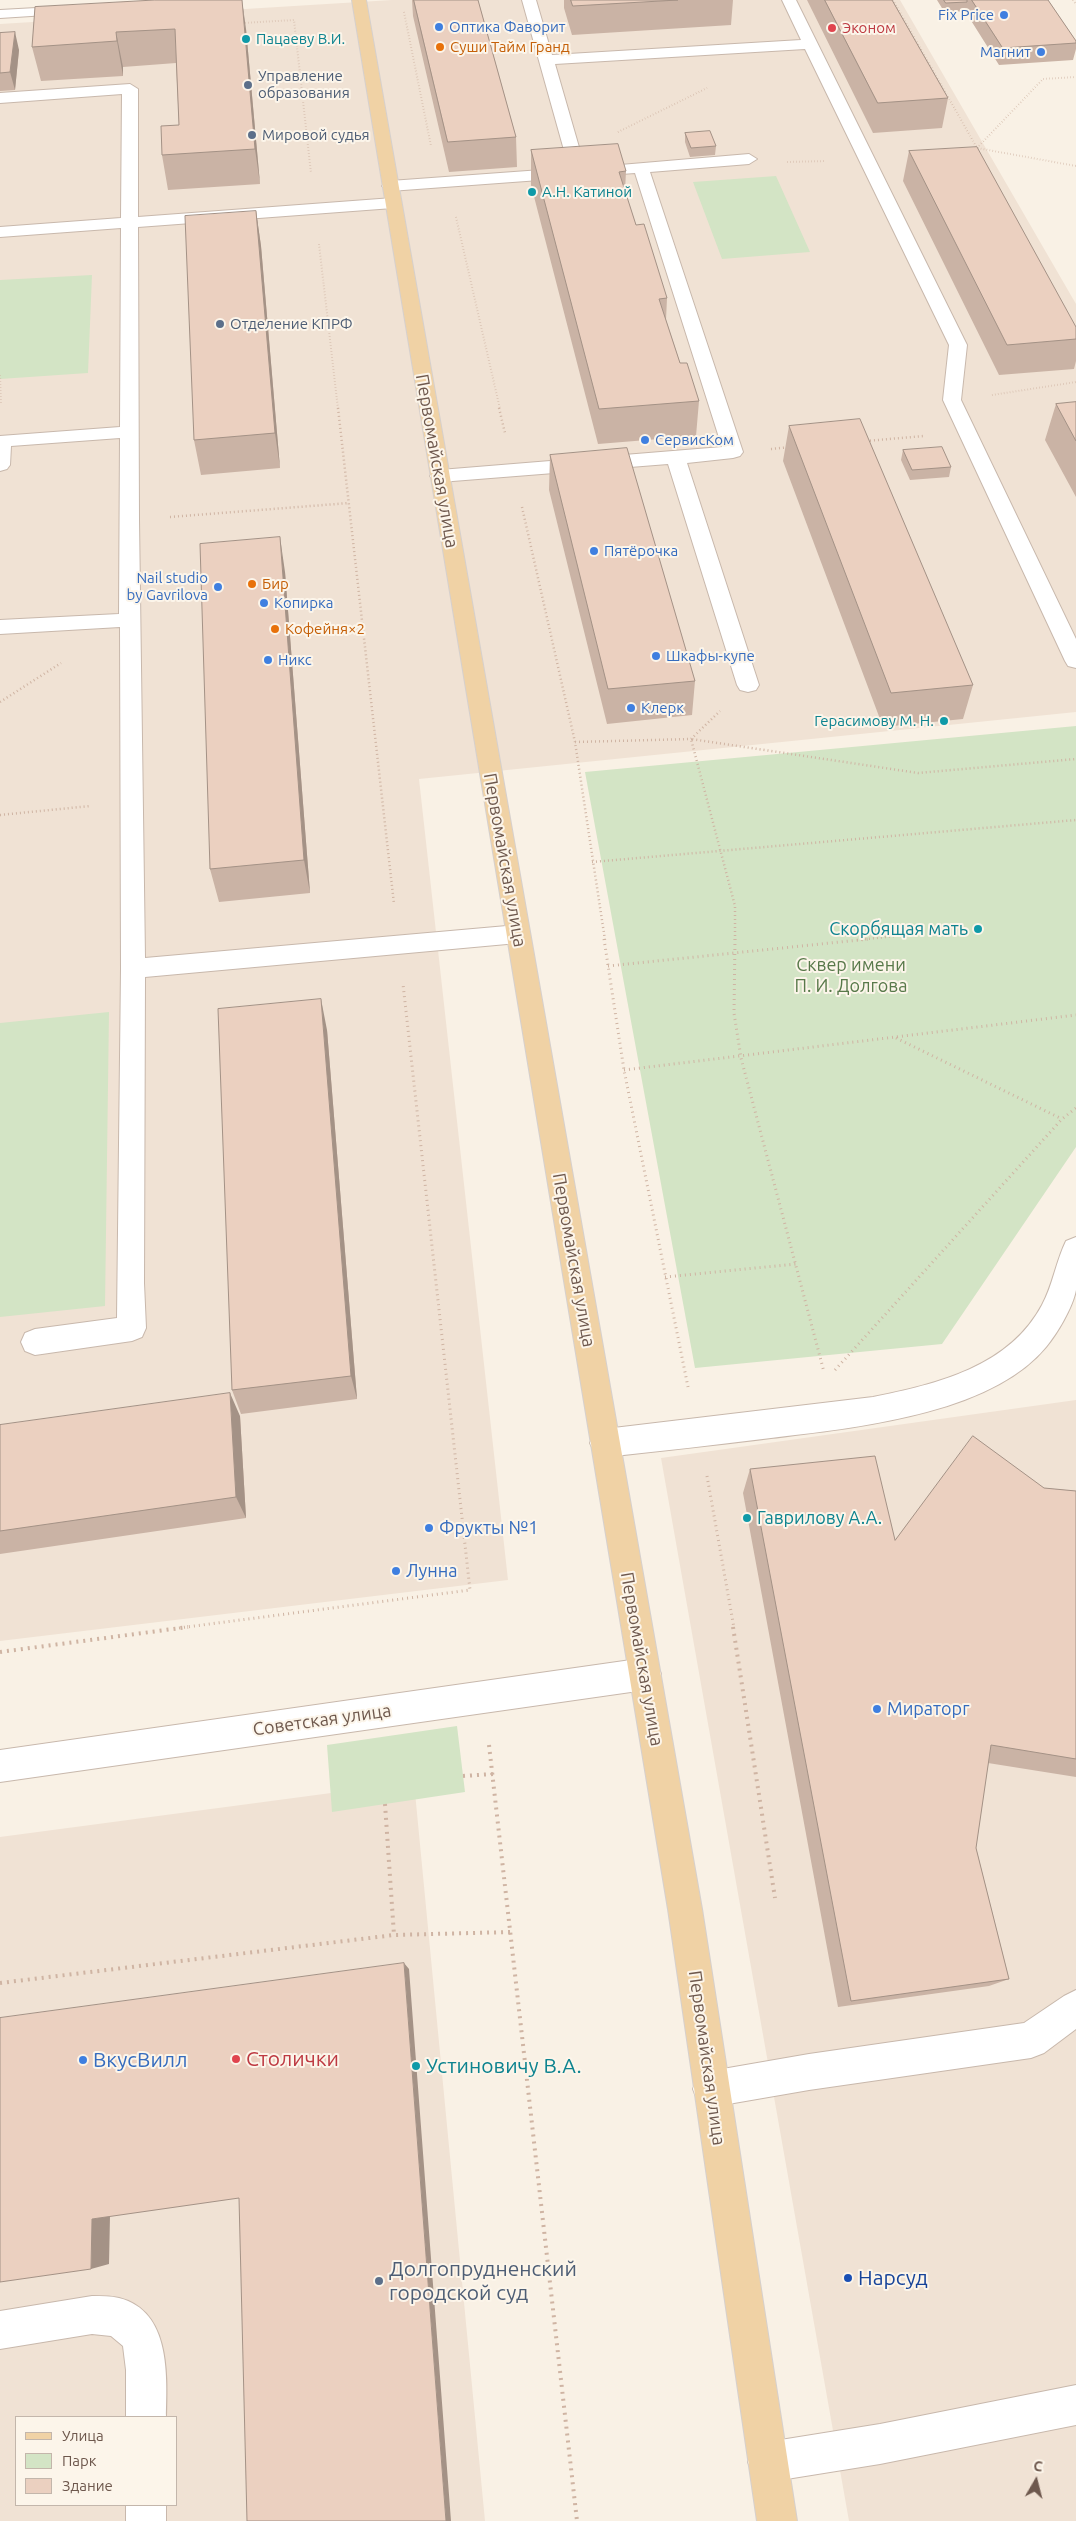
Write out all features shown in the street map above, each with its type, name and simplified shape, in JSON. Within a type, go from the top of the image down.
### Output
[{"type":"main road","name":"Первомайская улица","points":[[359,0],[685,1909],[777,2521]]},
{"type":"street","points":[[529,0],[578,172]]},
{"type":"street","points":[[789,0],[958,345],[952,400],[1076,662]]},
{"type":"street","points":[[0,14],[87,9]]},
{"type":"street","points":[[546,60],[810,44]]},
{"type":"street","points":[[0,98],[130,90],[129,520],[130,802],[133,970],[130,1284],[132,1328],[35,1342]]},
{"type":"street","points":[[0,232],[316,208],[439,183],[749,159]]},
{"type":"street","points":[[440,476],[733,452],[641,168]]},
{"type":"street","points":[[0,465],[2,441],[130,432]]},
{"type":"street","points":[[676,458],[748,684]]},
{"type":"street","points":[[0,627],[130,620]]},
{"type":"street","points":[[133,970],[518,934]]},
{"type":"street","points":[[605,1443],[699,1433],[886,1408],[947,1391],[993,1373],[1017,1357],[1041,1331],[1076,1253]]},
{"type":"street","name":"Советская улица","points":[[0,1766],[645,1674]]},
{"type":"street","points":[[711,2089],[809,2072],[1031,2040],[1076,2008]]},
{"type":"street","points":[[0,2330],[92,2315],[119,2316],[141,2336],[146,2370],[146,2416]]},
{"type":"street","points":[[768,2462],[880,2444],[1076,2405]]},
{"type":"street","points":[[146,2506],[146,2521]]},
{"type":"path","points":[[893,0],[978,148]]},
{"type":"path","points":[[1073,0],[1076,4]]},
{"type":"path","points":[[404,12],[439,183],[452,200],[575,742],[624,1070],[721,1547],[775,1898]]},
{"type":"path","points":[[0,1652],[470,1590],[294,20],[236,24]]},
{"type":"path","points":[[978,148],[1043,79],[1076,77]]},
{"type":"path","points":[[578,172],[602,140],[713,84]]},
{"type":"path","points":[[968,149],[978,148],[1076,166]]},
{"type":"path","points":[[749,159],[798,163],[865,157]]},
{"type":"path","points":[[0,371],[1,376]]},
{"type":"path","points":[[952,400],[1076,383]]},
{"type":"path","points":[[860,441],[967,432]]},
{"type":"path","points":[[733,452],[792,447]]},
{"type":"path","points":[[129,520],[348,503]]},
{"type":"path","points":[[691,739],[748,684]]},
{"type":"path","points":[[575,742],[691,739],[918,773],[1076,759]]},
{"type":"path","points":[[691,739],[735,906],[734,1013],[741,1058],[826,1380]]},
{"type":"path","points":[[0,815],[130,802]]},
{"type":"path","points":[[592,862],[1076,820]]},
{"type":"path","points":[[608,966],[924,933]]},
{"type":"path","points":[[624,1070],[741,1058],[1076,1015]]},
{"type":"path","points":[[896,1038],[1062,1119]]},
{"type":"path","points":[[833,1372],[1062,1119],[1076,1108]]},
{"type":"path","points":[[665,1277],[796,1264]]},
{"type":"path","points":[[490,1745],[577,2521]]},
{"type":"path","points":[[463,1776],[494,1774]]},
{"type":"path","points":[[385,1804],[394,1935]]},
{"type":"path","points":[[0,1984],[394,1935],[511,1932]]},
{"type":"shaded area","points":[[392,0],[900,0],[1076,304],[1076,712],[419,779],[508,1580],[0,1641],[0,24]]},
{"type":"shaded area","points":[[1076,1400],[1076,2521],[849,2521],[661,1458]]},
{"type":"shaded area","points":[[414,1782],[485,2521],[0,2521],[0,1837]]},
{"type":"green space","points":[[776,176],[810,252],[722,259],[693,182]]},
{"type":"green space","points":[[92,275],[88,373],[0,379],[0,280]]},
{"type":"green space","name":"Сквер имени П. И. Долгова","points":[[1076,726],[1076,1147],[942,1344],[695,1368],[585,772]]},
{"type":"green space","points":[[109,1012],[105,1306],[0,1317],[0,1023]]},
{"type":"green space","points":[[457,1726],[465,1792],[332,1812],[327,1745]]},
{"type":"building","points":[[155,0],[242,0],[255,149],[162,155],[161,126],[179,125],[175,29],[116,32],[117,41],[32,47],[35,7]]},
{"type":"building","points":[[414,0],[478,0],[516,137],[448,142]]},
{"type":"building","points":[[571,0],[678,0],[573,6]]},
{"type":"building","points":[[825,0],[892,0],[948,98],[878,103]]},
{"type":"building","points":[[944,0],[967,0],[967,2],[946,3]]},
{"type":"building","points":[[972,0],[1048,0],[1076,43],[1003,48]]},
{"type":"building","points":[[15,32],[10,72],[0,73],[0,33]]},
{"type":"building","points":[[710,131],[716,146],[691,148],[685,133]]},
{"type":"building","points":[[618,144],[626,171],[619,172],[636,225],[644,224],[667,298],[659,299],[680,363],[687,363],[699,401],[599,409],[531,150]]},
{"type":"building","points":[[977,147],[1076,327],[1076,339],[1007,345],[909,151]]},
{"type":"building","points":[[256,211],[275,433],[194,440],[185,216]]},
{"type":"building","points":[[1076,402],[1076,441],[1056,404]]},
{"type":"building","points":[[860,419],[973,685],[891,693],[789,426]]},
{"type":"building","points":[[942,447],[951,467],[912,470],[903,450]]},
{"type":"building","points":[[627,448],[695,681],[608,689],[550,455]]},
{"type":"building","points":[[280,537],[304,860],[210,869],[200,544]]},
{"type":"building","points":[[321,999],[351,1376],[232,1390],[218,1009]]},
{"type":"building","points":[[230,1393],[236,1497],[0,1531],[0,1425]]},
{"type":"building","points":[[973,1436],[1044,1488],[1076,1491],[1076,1759],[991,1745],[976,1848],[1009,1979],[851,2001],[750,1469],[875,1456],[895,1540]]},
{"type":"building","points":[[404,1963],[446,2521],[247,2521],[239,2198],[92,2219],[91,2269],[0,2282],[0,2018]]},
{"type":"place","name":"Fix Price","points":[[1004,15]]},
{"type":"place","name":"Оптика Фаворит","points":[[439,27]]},
{"type":"place","name":"Эконом","points":[[832,28]]},
{"type":"place","name":"Пацаеву В.И.","points":[[246,39]]},
{"type":"place","name":"Суши Тайм Гранд","points":[[440,47]]},
{"type":"place","name":"Магнит","points":[[1041,52]]},
{"type":"place","name":"Управление образования","points":[[248,85]]},
{"type":"place","name":"Мировой судья","points":[[252,135]]},
{"type":"place","name":"А.Н. Катиной","points":[[532,192]]},
{"type":"place","name":"Отделение КПРФ","points":[[220,324]]},
{"type":"place","name":"СервисКом","points":[[645,440]]},
{"type":"place","name":"Пятёрочка","points":[[594,551]]},
{"type":"place","name":"Бир","points":[[252,584]]},
{"type":"place","name":"Nail studio by Gavrilova","points":[[218,587]]},
{"type":"place","name":"Копирка","points":[[264,603]]},
{"type":"place","name":"Кофейня×2","points":[[275,629]]},
{"type":"place","name":"Шкафы-купе","points":[[656,656]]},
{"type":"place","name":"Никс","points":[[268,660]]},
{"type":"place","name":"Клерк","points":[[631,708]]},
{"type":"place","name":"Герасимову М. Н.","points":[[944,721]]},
{"type":"place","name":"Скорбящая мать","points":[[978,929]]},
{"type":"place","name":"Гаврилову А.А.","points":[[747,1518]]},
{"type":"place","name":"Фрукты №1","points":[[429,1528]]},
{"type":"place","name":"Лунна","points":[[396,1571]]},
{"type":"place","name":"Мираторг","points":[[877,1709]]},
{"type":"place","name":"Столички","points":[[236,2059]]},
{"type":"place","name":"ВкусВилл","points":[[83,2060]]},
{"type":"place","name":"Устиновичу В.А.","points":[[416,2066]]},
{"type":"place","name":"Нарсуд","points":[[848,2278]]},
{"type":"place","name":"Долгопрудненский городской суд","points":[[379,2281]]}]
